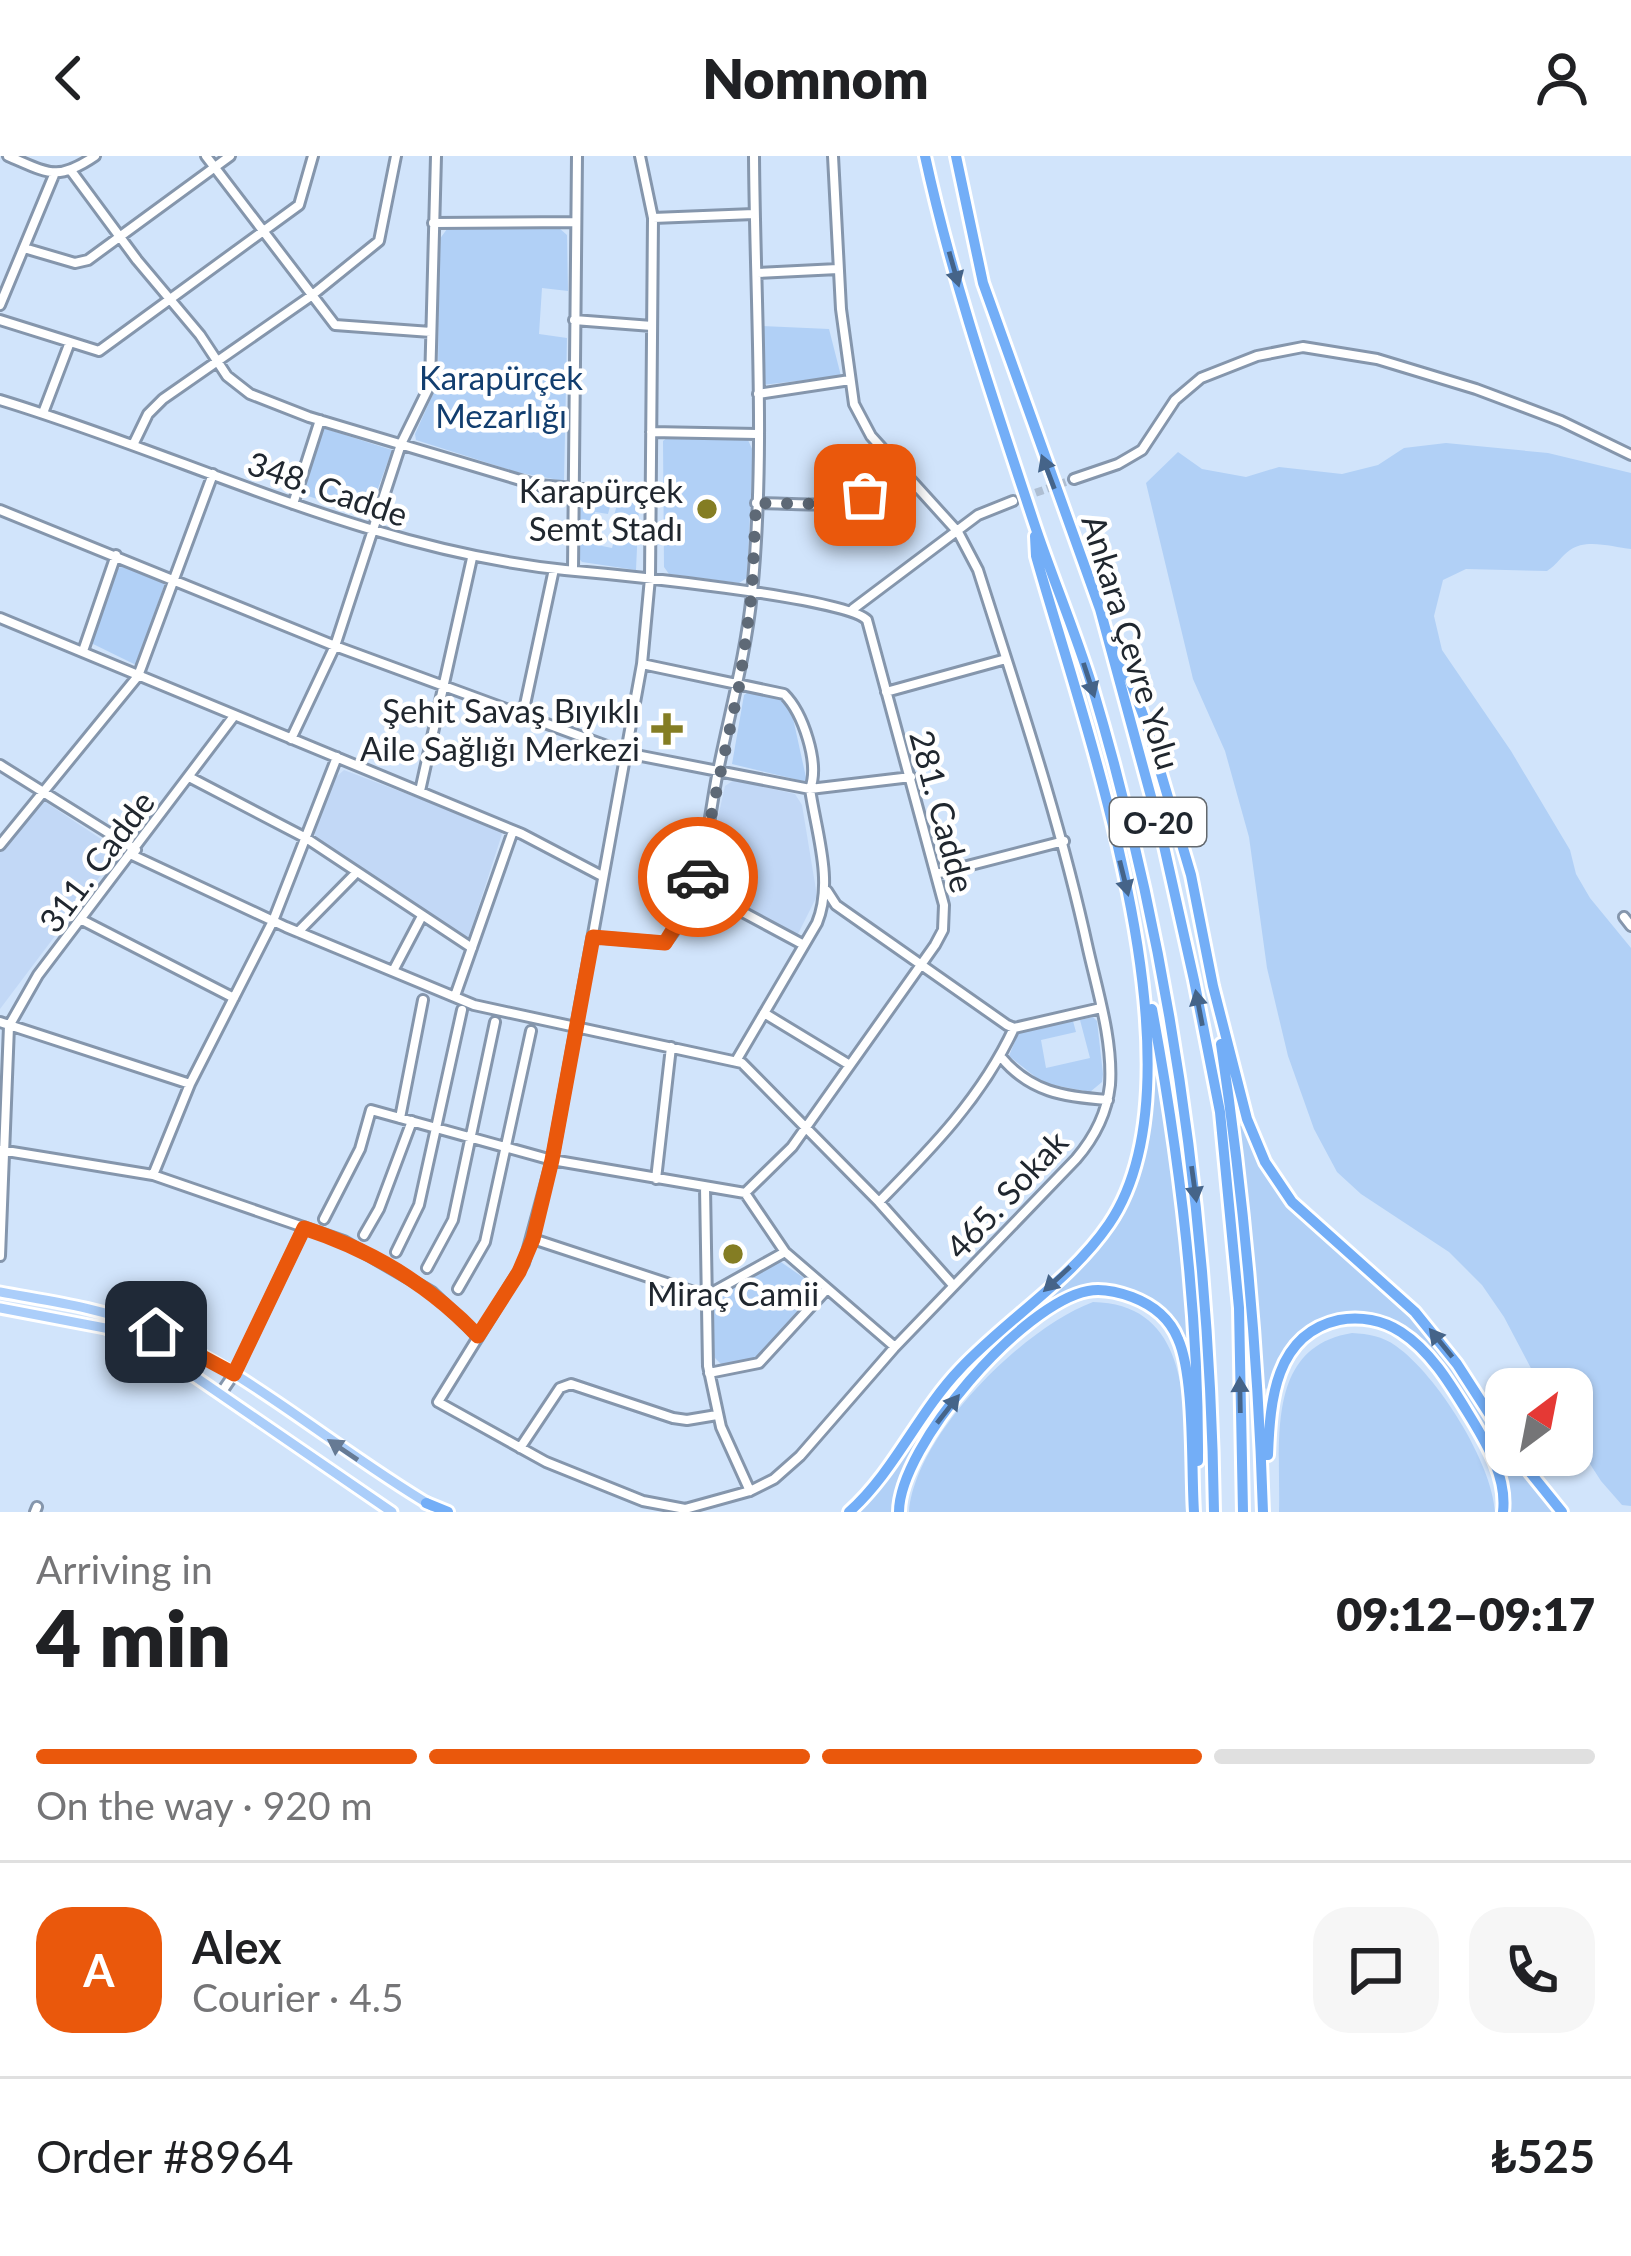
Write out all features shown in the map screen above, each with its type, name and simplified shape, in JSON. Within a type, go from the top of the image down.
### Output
[{"type":"highway","name":"Ankara Çevre Yolu","points":[[925,156],[956,276],[1116,768],[1158,959],[1197,1201],[1213,1424],[1214,1512]]},
{"type":"highway","name":"Ankara Çevre Yolu","points":[[956,156],[983,284],[1100,609],[1162,837],[1220,1112],[1239,1308],[1243,1512]]},
{"type":"highway","points":[[1033,521],[1036,556],[1090,743],[1140,946],[1166,1084],[1198,1432],[1196,1512]]},
{"type":"highway","points":[[1100,609],[1126,664],[1171,802],[1247,1119],[1265,1162],[1292,1202],[1415,1312],[1485,1407]]},
{"type":"highway","points":[[849,1512],[955,1374],[1084,1254],[1109,1224],[1127,1191],[1141,1152],[1148,1110],[1140,946]]},
{"type":"highway","points":[[1213,986],[1237,1157],[1259,1396],[1264,1512]]},
{"type":"highway","points":[[899,1512],[909,1466],[941,1414],[986,1363],[1061,1300],[1088,1291],[1116,1291],[1144,1301],[1163,1316],[1179,1340],[1186,1370],[1196,1512]]},
{"type":"highway","points":[[1264,1512],[1274,1385],[1284,1360],[1300,1339],[1323,1325],[1364,1318],[1400,1331],[1426,1353],[1452,1388],[1502,1480],[1503,1512]]},
{"type":"highway","points":[[1533,1476],[1562,1512]]},
{"type":"highway","points":[[426,1503],[445,1512]]},
{"type":"main road","points":[[0,1292],[118,1317],[169,1338],[234,1374],[426,1503]]},
{"type":"main road","points":[[0,1308],[72,1320],[159,1352],[392,1512]]},
{"type":"street","points":[[8,156],[54,175],[72,172],[95,156]]},
{"type":"street","points":[[206,156],[335,325],[431,332]]},
{"type":"street","points":[[24,248],[75,263],[88,260],[230,156]]},
{"type":"street","points":[[0,320],[99,351],[304,198],[313,156]]},
{"type":"street","points":[[133,445],[148,414],[379,241],[395,156]]},
{"type":"street","points":[[291,739],[335,646],[401,444],[430,385],[436,156]]},
{"type":"street","points":[[573,570],[577,156]]},
{"type":"street","points":[[3,1150],[153,1175],[344,1241],[442,1300],[478,1336],[519,1272],[533,1239],[552,1160],[642,664],[650,578],[653,218],[640,156]]},
{"type":"street","points":[[593,937],[665,943],[696,887],[740,682],[752,592],[756,503],[754,156]]},
{"type":"street","name":"465. Sokak","points":[[478,1336],[437,1402],[603,1486],[672,1508],[696,1508],[750,1491],[774,1479],[800,1456],[895,1347],[1081,1153],[1108,1100],[1110,1062],[1101,1008],[1064,841],[978,570],[958,532],[861,422],[850,380],[838,269],[833,156]]},
{"type":"street","points":[[72,172],[226,376],[250,394],[320,420],[537,485],[650,494]]},
{"type":"street","points":[[0,305],[54,175]]},
{"type":"street","points":[[653,218],[754,214]]},
{"type":"street","points":[[433,223],[576,222]]},
{"type":"street","points":[[758,273],[838,269]]},
{"type":"street","points":[[574,320],[652,326]]},
{"type":"street","points":[[43,413],[70,342]]},
{"type":"street","points":[[1074,479],[1142,450],[1175,400],[1201,378],[1257,356],[1303,347],[1388,362],[1476,389],[1631,455]]},
{"type":"street","points":[[758,394],[850,380]]},
{"type":"street","name":"348. Cadde","points":[[0,400],[375,533],[472,558],[650,578]]},
{"type":"street","points":[[293,504],[320,420]]},
{"type":"street","points":[[651,432],[757,434]]},
{"type":"street","points":[[756,503],[854,500],[897,466]]},
{"type":"street","points":[[0,845],[138,676],[213,475]]},
{"type":"street","points":[[650,578],[852,610],[978,514],[1013,501]]},
{"type":"street","points":[[0,510],[335,646],[626,753],[810,789],[910,778]]},
{"type":"street","points":[[83,651],[116,555]]},
{"type":"street","points":[[420,791],[472,558]]},
{"type":"street","points":[[523,714],[554,568]]},
{"type":"street","name":"281. Cadde","points":[[746,1192],[782,1159],[806,1127],[923,963],[945,922],[867,620],[852,610]]},
{"type":"street","points":[[0,618],[420,791],[602,876]]},
{"type":"street","points":[[886,692],[1006,659]]},
{"type":"street","points":[[642,664],[784,694],[792,701],[808,743],[825,889],[820,916],[736,1060]]},
{"type":"street","name":"311. Cadde","points":[[0,1256],[5,1024],[234,716]]},
{"type":"street","points":[[153,1175],[190,1084],[273,921],[338,757]]},
{"type":"street","points":[[0,766],[134,853],[273,921],[474,1005],[736,1060],[879,1202],[953,1285]]},
{"type":"street","points":[[189,777],[306,838],[472,948]]},
{"type":"street","points":[[455,996],[513,831]]},
{"type":"street","points":[[936,874],[1064,841]]},
{"type":"street","points":[[298,932],[356,873]]},
{"type":"street","points":[[696,887],[804,945]]},
{"type":"street","points":[[825,889],[836,905],[1014,1028],[1101,1008]]},
{"type":"street","points":[[820,916],[836,905]]},
{"type":"street","points":[[393,971],[422,916]]},
{"type":"street","points":[[82,920],[234,998]]},
{"type":"street","points":[[400,1118],[423,1000]]},
{"type":"street","points":[[396,1252],[419,1205],[462,1010]]},
{"type":"street","points":[[764,1012],[848,1064]]},
{"type":"street","points":[[427,1268],[453,1220],[495,1022]]},
{"type":"street","points":[[5,1024],[190,1084]]},
{"type":"street","points":[[879,1202],[959,1118],[1014,1028]]},
{"type":"street","points":[[458,1289],[484,1242],[531,1031]]},
{"type":"street","points":[[656,1179],[670,1047]]},
{"type":"street","points":[[1000,1057],[1022,1080],[1042,1090],[1108,1100]]},
{"type":"street","points":[[324,1219],[360,1149],[371,1110],[552,1160],[746,1192],[785,1252],[895,1347]]},
{"type":"street","points":[[364,1235],[379,1209],[412,1121]]},
{"type":"street","points":[[705,1187],[709,1373],[717,1415],[750,1491]]},
{"type":"street","points":[[221,1393],[304,1228]]},
{"type":"street","points":[[533,1239],[706,1296],[785,1252]]},
{"type":"street","points":[[709,1373],[759,1364],[826,1290]]},
{"type":"street","points":[[520,1448],[560,1388],[576,1384],[681,1420],[717,1415]]},
{"type":"shaded area","points":[[344,770],[499,829],[502,834],[465,939],[315,838],[314,829],[335,778]]},
{"type":"shaded area","points":[[734,780],[795,794],[802,805],[817,896],[797,936],[703,884],[725,786]]},
{"type":"shaded area","points":[[44,801],[119,851],[0,1009],[0,852]]},
{"type":"green space","name":"Karapürçek Mezarlığı","points":[[559,228],[567,235],[568,291],[542,288],[539,334],[567,338],[564,481],[516,472],[416,440],[438,383],[439,240],[447,229]]},
{"type":"green space","points":[[762,326],[829,329],[841,376],[761,385]]},
{"type":"green space","points":[[323,428],[392,450],[368,516],[302,494]]},
{"type":"green space","name":"Karapürçek Semt Stadı","points":[[669,436],[748,440],[753,451],[747,578],[739,583],[669,574],[664,567],[663,441]]},
{"type":"green space","points":[[1446,443],[1548,453],[1631,473],[1631,549],[1576,546],[1547,571],[1466,569],[1443,580],[1434,616],[1442,650],[1511,751],[1570,850],[1576,874],[1590,898],[1631,948],[1631,1506],[1622,1505],[1593,1469],[1593,1368],[1531,1368],[1482,1285],[1449,1252],[1361,1194],[1337,1172],[1314,1129],[1288,1056],[1267,968],[1249,837],[1225,751],[1193,679],[1146,483],[1178,452],[1202,469],[1246,477],[1279,467],[1342,474],[1378,465],[1404,448]]},
{"type":"green space","points":[[580,495],[612,499],[608,514],[595,512],[592,532],[599,534],[597,545],[612,548],[615,537],[624,532],[626,519],[614,516],[618,500],[639,504],[636,570],[582,562],[577,556]]},
{"type":"green space","points":[[124,565],[165,583],[136,665],[91,643],[115,571]]},
{"type":"green space","points":[[751,690],[779,697],[791,709],[807,782],[732,764],[744,695]]},
{"type":"green space","points":[[1093,1017],[1103,1074],[1102,1082],[1090,1092],[1043,1083],[1009,1056],[1019,1031],[1073,1021],[1076,1032],[1041,1040],[1046,1068],[1090,1058],[1080,1020]]},
{"type":"green space","points":[[1162,1073],[1191,1343],[1184,1343],[1163,1310],[1129,1290],[1089,1285],[1054,1298],[1024,1319],[963,1380],[915,1451],[896,1512],[854,1512],[962,1368],[1106,1234],[1149,1140],[1155,1074]]},
{"type":"green space","points":[[1246,1125],[1296,1210],[1426,1331],[1485,1409],[1485,1431],[1449,1372],[1421,1342],[1389,1321],[1356,1312],[1311,1324],[1281,1356],[1270,1389],[1261,1388],[1237,1127]]},
{"type":"green space","points":[[778,1260],[814,1285],[815,1291],[756,1359],[722,1365],[711,1343],[712,1304],[720,1293]]},
{"type":"green space","points":[[1093,1302],[1128,1308],[1154,1325],[1170,1349],[1184,1413],[1186,1512],[909,1512],[930,1450],[977,1388],[1036,1335]]},
{"type":"green space","points":[[1352,1333],[1375,1336],[1412,1359],[1460,1421],[1484,1469],[1495,1512],[1279,1512],[1283,1402],[1304,1357],[1324,1342]]},
{"type":"green space","points":[[1503,1476],[1526,1476],[1557,1512],[1510,1512]]},
{"type":"tunnel","points":[[1013,501],[1074,479]]},
{"type":"way so far","points":[[698,877],[740,682],[752,592],[756,503],[823,504],[865,495]]},
{"type":"place","name":"Karapürçek Semt Stadı","points":[[707,509]]},
{"type":"place","name":"Şehit Savaş Bıyıklı Aile Sağlığı Merkezi","points":[[667,729]]},
{"type":"place","name":"Miraç Camii","points":[[733,1254]]},
{"type":"route","points":[[156,1332],[234,1374],[304,1228],[381,1260],[442,1300],[478,1336],[519,1272],[533,1239],[593,937],[665,943],[689,904],[698,877]]}]
